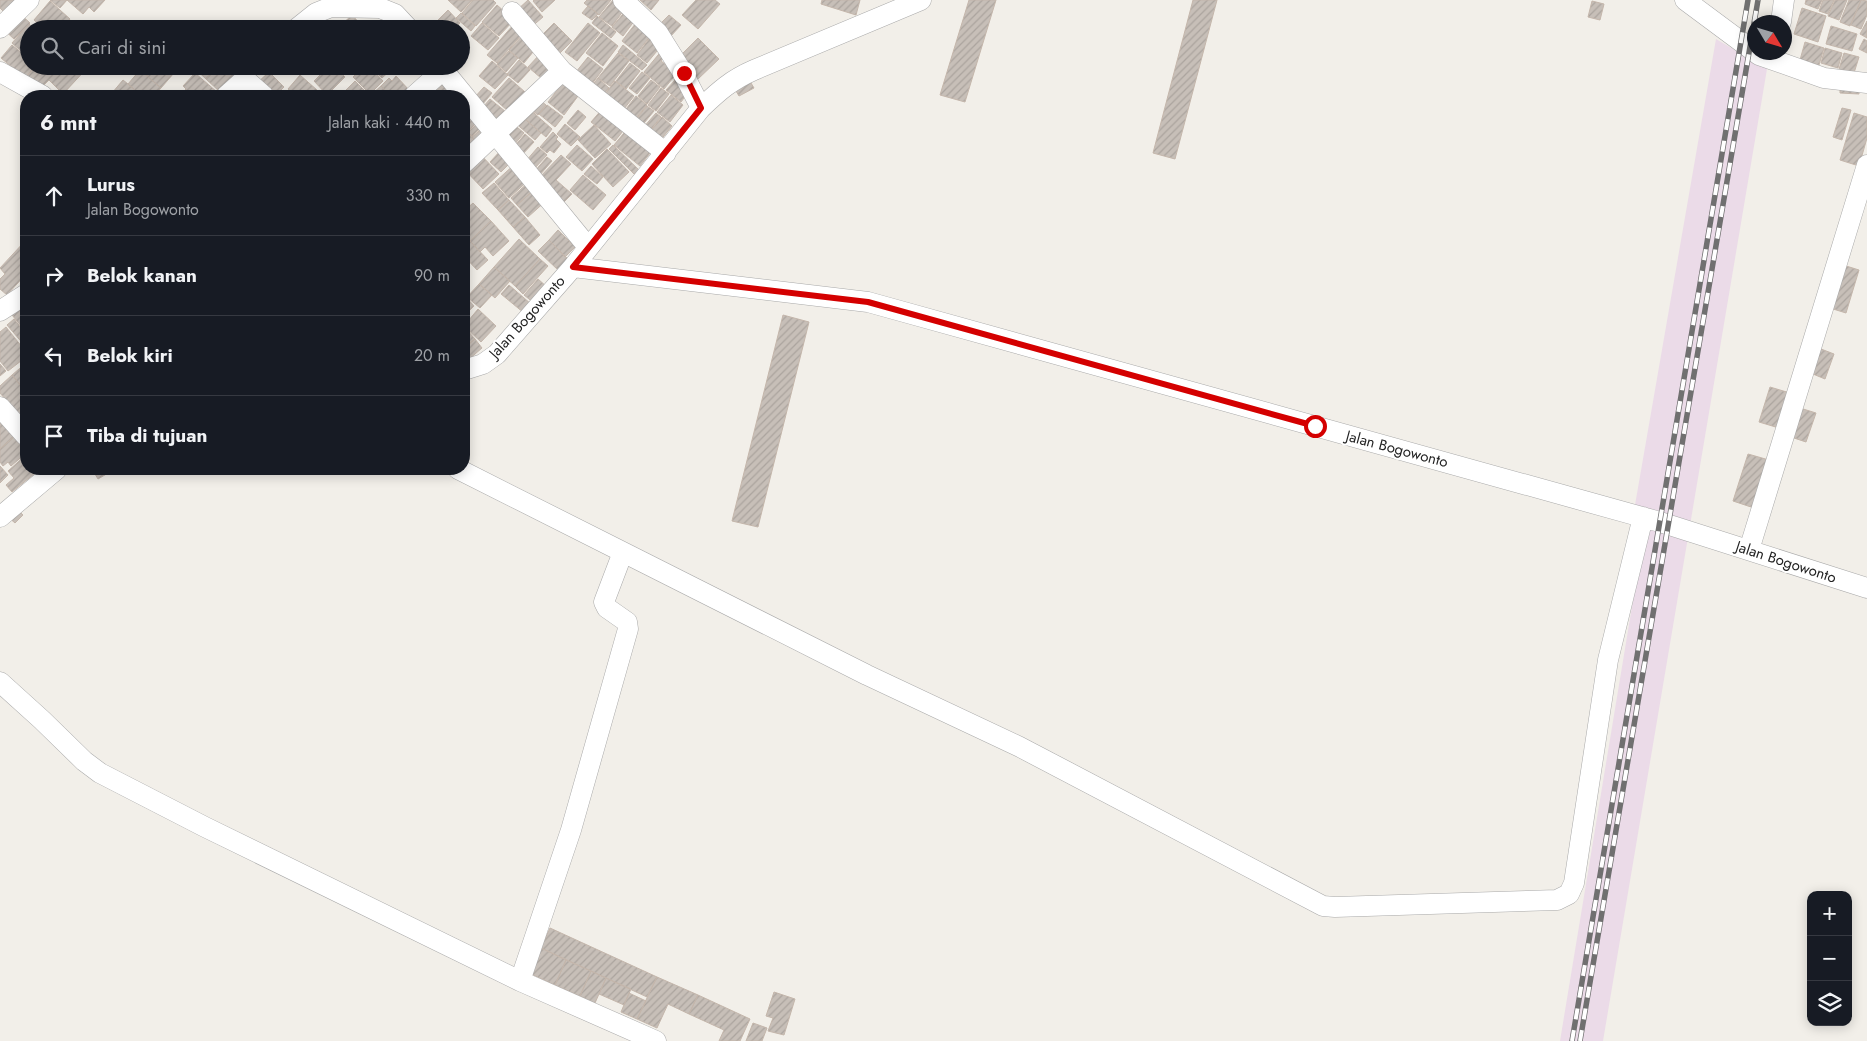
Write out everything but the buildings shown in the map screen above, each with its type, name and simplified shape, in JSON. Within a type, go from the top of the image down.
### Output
[{"type":"street","points":[[0,28],[29,0]]},
{"type":"street","points":[[623,0],[658,33],[684,73],[701,108]]},
{"type":"street","points":[[573,267],[701,108],[720,89],[734,79],[921,0]]},
{"type":"street","points":[[1685,0],[1759,55],[1824,78],[1867,83]]},
{"type":"street","points":[[1782,15],[1784,0]]},
{"type":"street","points":[[307,20],[316,13],[331,7],[380,8],[395,14],[401,20]]},
{"type":"street","points":[[512,12],[562,71],[666,152]]},
{"type":"street","points":[[470,158],[562,71]]},
{"type":"street","points":[[0,72],[32,90]]},
{"type":"street","points":[[233,90],[250,75]]},
{"type":"street","points":[[253,75],[261,90]]},
{"type":"street","points":[[420,90],[435,75]]},
{"type":"street","points":[[448,75],[460,90]]},
{"type":"street","points":[[470,102],[588,247]]},
{"type":"street","points":[[1749,550],[1867,165]]},
{"type":"street","name":"Jalan Bogowonto","points":[[470,368],[483,364],[497,354],[573,267],[868,302],[1643,517],[1867,588]]},
{"type":"street","points":[[0,311],[20,298]]},
{"type":"street","points":[[0,407],[20,429]]},
{"type":"street","points":[[0,517],[49,475]]},
{"type":"street","points":[[470,475],[868,675],[1020,747],[1323,906],[1335,908],[1557,900],[1568,894],[1574,883],[1608,660],[1643,517]]},
{"type":"street","points":[[520,981],[571,830],[628,629],[626,621],[607,608],[604,602],[623,552]]},
{"type":"street","points":[[0,682],[84,761],[100,773],[205,827],[520,981],[656,1041]]},
{"type":"shaded area","points":[[1716,39],[1747,57],[1747,60],[1752,60],[1767,69],[1603,1041],[1560,1041],[1648,510],[1635,505]]},
{"type":"railway","points":[[1572,1041],[1748,0]]},
{"type":"railway","points":[[1580,1041],[1758,0]]},
{"type":"route","points":[[684,73],[701,108],[573,267],[868,302],[1315,426]]}]
